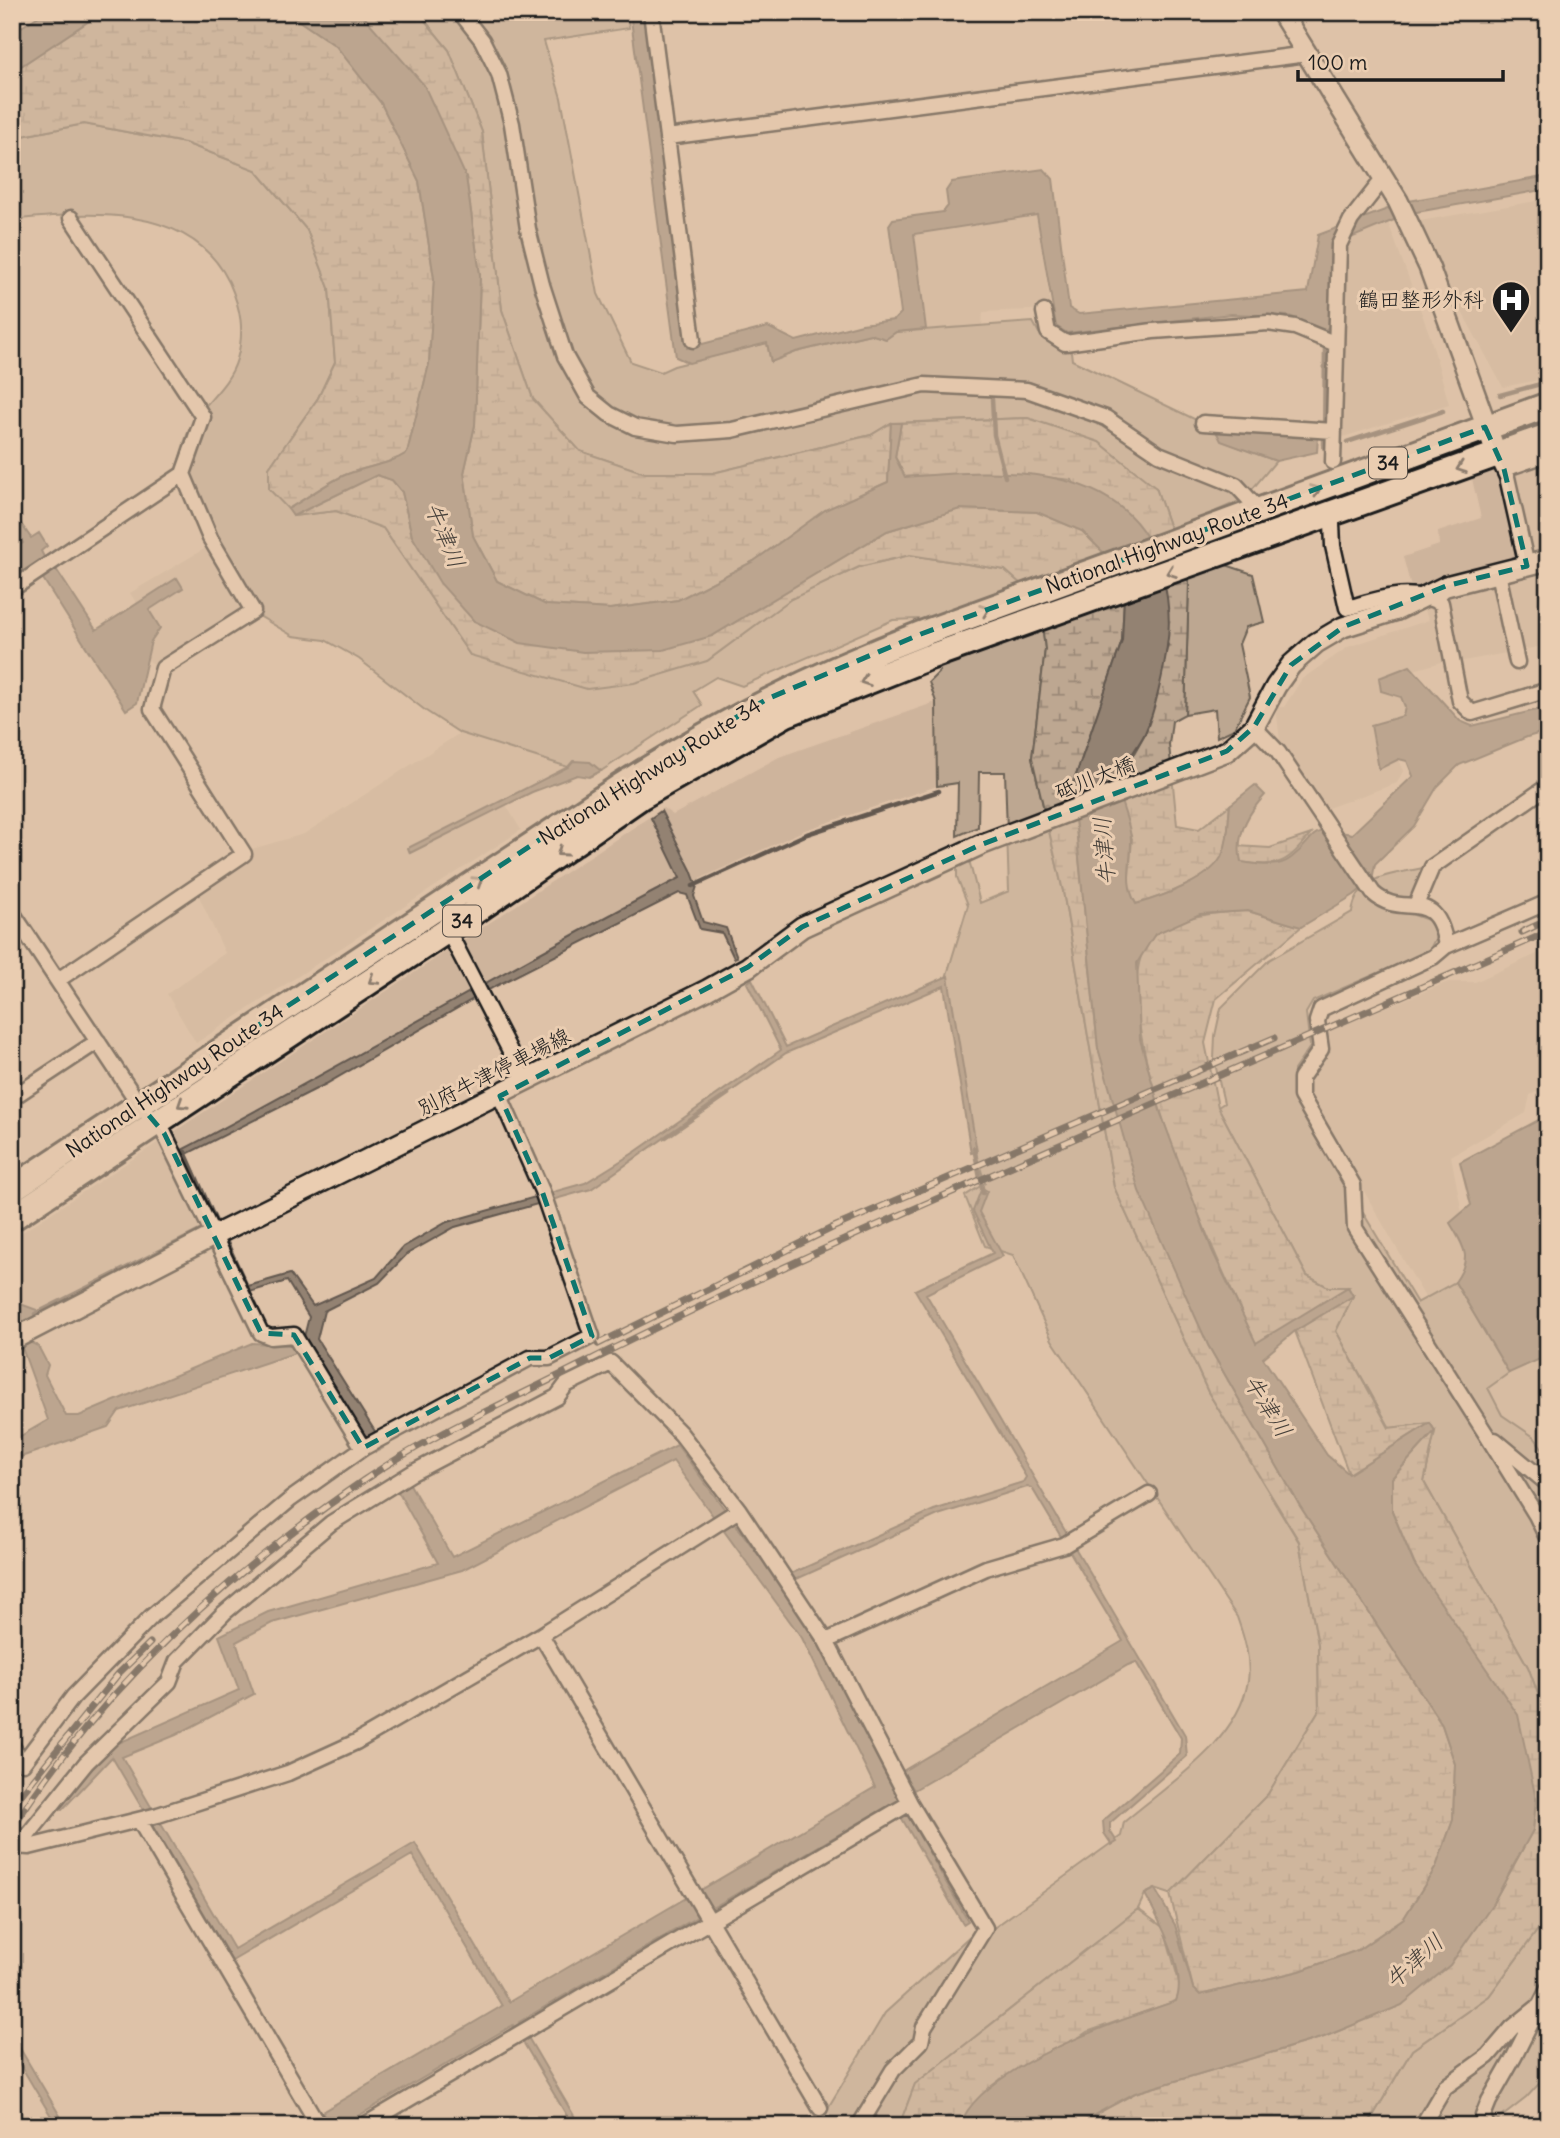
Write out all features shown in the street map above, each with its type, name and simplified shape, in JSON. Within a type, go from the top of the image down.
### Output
[{"type":"highway","name":"National Highway Route 34","points":[[12,1218],[148,1113],[436,908],[705,733],[837,666],[1548,405]]},
{"type":"highway","name":"National Highway Route 34","points":[[12,1189],[148,1113],[448,930],[642,796],[725,746],[797,709],[929,657],[1235,549],[1501,462],[1548,436]]},
{"type":"main road","points":[[1281,12],[1409,222],[1429,267],[1485,427],[1501,462]]},
{"type":"main road","points":[[1254,727],[1276,686],[1292,665],[1316,643],[1343,627],[1397,610],[1446,586],[1548,561]]},
{"type":"main road","name":"砥川大橋","points":[[992,841],[1214,758],[1242,740],[1254,727]]},
{"type":"main road","name":"別府牛津停車場線","points":[[18,1337],[215,1235],[500,1096],[748,967],[802,926],[992,841]]},
{"type":"street","points":[[460,12],[482,40],[499,74],[512,124],[539,274],[565,356],[588,397],[609,414],[635,427],[677,434],[732,430],[924,385],[1027,390],[1107,418],[1159,454],[1236,485],[1260,511]]},
{"type":"street","points":[[651,12],[694,340]]},
{"type":"street","points":[[667,136],[1307,54]]},
{"type":"street","points":[[1333,462],[1339,245],[1351,220],[1384,177]]},
{"type":"street","points":[[12,589],[183,474],[203,417],[71,218]]},
{"type":"street","points":[[1044,312],[1048,332],[1065,343],[1153,331],[1268,323],[1295,327],[1336,344]]},
{"type":"street","points":[[1203,423],[1334,431]]},
{"type":"street","points":[[1527,566],[1501,462],[1548,454]]},
{"type":"street","points":[[58,980],[244,854],[152,709],[163,668],[253,611],[210,538],[183,474]]},
{"type":"street","points":[[1332,523],[1332,546],[1347,608],[1406,593],[1427,596],[1441,603],[1460,701],[1472,713],[1493,709],[1548,690]]},
{"type":"street","points":[[1498,573],[1517,662]]},
{"type":"street","points":[[1254,727],[1278,752],[1373,893],[1380,899],[1416,905],[1431,911],[1442,925],[1446,946]]},
{"type":"street","points":[[1416,905],[1432,867],[1548,786]]},
{"type":"street","points":[[1548,902],[1446,946],[1433,957],[1321,1009],[1317,1021],[1321,1049],[1301,1078],[1301,1096],[1353,1185],[1355,1228],[1486,1434],[1536,1515],[1548,1540]]},
{"type":"street","points":[[436,908],[526,1082]]},
{"type":"street","points":[[12,912],[148,1113],[215,1235],[261,1333],[271,1336],[294,1335],[371,1444]]},
{"type":"street","points":[[12,1098],[98,1041]]},
{"type":"street","points":[[12,1746],[23,1763],[73,1697],[152,1616],[291,1499],[371,1444],[530,1358],[549,1358],[592,1336],[542,1191],[500,1096]]},
{"type":"street","points":[[15,1847],[86,1763],[169,1682],[177,1661],[224,1613],[331,1522],[399,1480],[557,1397],[566,1385],[611,1363],[681,1434],[738,1510],[826,1641],[901,1797],[985,1928],[924,2027],[920,2042],[893,2070],[859,2126]]},
{"type":"street","points":[[1486,1434],[1548,1484]]},
{"type":"street","points":[[826,1641],[986,1569],[1068,1543],[1149,1494]]},
{"type":"street","points":[[15,1847],[148,1817],[288,1773],[356,1742],[541,1634],[738,1510]]},
{"type":"street","points":[[541,1634],[820,2108]]},
{"type":"street","points":[[363,2126],[521,2032],[703,1909],[901,1797]]},
{"type":"street","points":[[148,1817],[317,2123]]},
{"type":"street","points":[[1486,2126],[1483,2116],[1489,2101],[1548,1989]]},
{"type":"street","points":[[1422,2126],[1445,2087],[1488,2056],[1512,2028],[1538,2007]]},
{"type":"highlighted area","points":[[1485,427],[1504,469],[1527,566],[1446,586],[1343,627],[1291,665],[1254,727],[1227,751],[980,845],[802,927],[748,967],[500,1096],[542,1191],[592,1336],[549,1358],[530,1358],[363,1448],[294,1335],[261,1333],[164,1133],[139,1104],[621,786],[767,699],[921,634]]},
{"type":"shaded area","name":"鶴田整形外科","points":[[1548,199],[1548,378],[1503,387],[1450,290],[1420,221]]},
{"type":"shaded area","points":[[1037,215],[1051,309],[983,312],[982,326],[926,329],[914,234]]},
{"type":"shaded area","points":[[1388,222],[1430,336],[1449,404],[1343,437],[1328,438],[1330,275],[1336,244]]},
{"type":"shaded area","points":[[1548,450],[1548,645],[1458,662],[1445,661],[1414,670],[1409,666],[1393,693],[1401,697],[1405,707],[1403,717],[1395,721],[1379,769],[1399,759],[1403,771],[1397,783],[1325,809],[1280,741],[1276,707],[1284,707],[1302,679],[1348,647],[1429,620],[1411,587],[1403,557],[1439,545],[1438,532],[1481,518],[1472,479]]},
{"type":"shaded area","points":[[209,546],[249,610],[157,667],[147,659],[151,641],[160,628],[148,610],[183,588],[176,578],[137,604],[130,593]]},
{"type":"shaded area","points":[[936,702],[937,786],[805,830],[562,943],[321,1081],[179,1153],[216,1228],[12,1334],[12,1239],[663,808],[673,815],[779,757]]},
{"type":"shaded area","points":[[460,733],[568,767],[503,800],[521,830],[196,1043],[167,994],[225,953],[192,881],[231,855],[304,834]]},
{"type":"shaded area","points":[[1548,949],[1548,1086],[1530,1095],[1526,1113],[1451,1156],[1462,1213],[1450,1223],[1464,1247],[1466,1267],[1455,1282],[1426,1299],[1307,1092],[1305,1081],[1328,1047],[1328,1031],[1448,982],[1475,982]]},
{"type":"shaded area","points":[[1543,1358],[1548,1361],[1548,1456],[1534,1437],[1502,1415],[1488,1388],[1523,1365],[1525,1368]]},
{"type":"green space","points":[[112,12],[286,12],[336,46],[381,103],[419,181],[434,278],[429,364],[407,453],[345,475],[288,509],[269,489],[269,468],[318,398],[335,362],[329,288],[307,230],[256,170],[185,143],[84,124],[12,138],[12,72],[92,19]]},
{"type":"green space","points":[[360,12],[418,12],[449,50],[482,132],[502,310],[533,399],[580,451],[645,473],[713,473],[871,435],[891,423],[888,482],[825,510],[754,561],[678,600],[610,609],[546,605],[497,581],[473,536],[464,473],[475,425],[480,275],[466,177]]},
{"type":"green space","points":[[418,12],[627,12],[629,28],[544,41],[561,98],[598,294],[631,362],[661,372],[674,366],[767,343],[771,362],[796,352],[870,334],[886,339],[896,332],[1033,322],[1039,333],[1071,351],[1072,360],[1215,429],[1222,441],[1276,461],[1244,499],[1216,511],[1226,565],[1253,574],[1264,622],[1246,627],[1239,644],[1250,697],[1234,729],[1217,737],[1215,709],[1185,714],[1189,583],[1156,488],[1027,418],[891,423],[871,435],[713,473],[645,473],[580,451],[533,399],[502,310],[482,132],[449,50]]},
{"type":"green space","points":[[84,124],[185,143],[256,170],[307,230],[329,288],[335,362],[318,398],[269,468],[293,516],[336,511],[383,528],[470,655],[707,661],[790,599],[859,567],[910,555],[1005,570],[1039,600],[1045,649],[1032,758],[1063,891],[1114,1187],[1208,1392],[1299,1542],[1318,1644],[1319,1710],[1268,1794],[1170,1894],[1155,1889],[1145,1894],[1138,1909],[915,2084],[899,2126],[817,2126],[885,2013],[971,1935],[995,1927],[1121,1836],[1124,1822],[1199,1760],[1231,1723],[1242,1703],[1249,1672],[1246,1648],[1237,1617],[1052,1340],[1013,1255],[985,1246],[965,1196],[985,1183],[977,1157],[946,978],[968,905],[957,877],[957,863],[969,860],[980,903],[1009,891],[1005,772],[979,772],[978,827],[957,836],[958,783],[937,786],[936,702],[929,682],[940,671],[918,619],[893,620],[742,686],[716,677],[693,691],[702,705],[601,771],[590,762],[568,767],[460,733],[426,711],[359,659],[325,640],[293,636],[249,610],[176,471],[191,426],[224,384],[237,359],[241,320],[229,282],[211,256],[189,237],[162,225],[133,218],[102,215],[12,220],[12,138]]},
{"type":"green space","points":[[1028,418],[1099,442],[1156,488],[1189,583],[1185,714],[1172,721],[1169,745],[1177,825],[1199,829],[1230,805],[1226,842],[1218,863],[1198,879],[1172,892],[1136,904],[1128,889],[1132,839],[1123,814],[1119,780],[1146,732],[1168,645],[1072,480],[988,474],[905,477],[895,457],[901,423]]},
{"type":"green space","points":[[377,475],[392,480],[402,492],[412,536],[474,621],[712,636],[887,531],[960,509],[1037,512],[1082,531],[1107,556],[1124,598],[1122,641],[1072,787],[1098,1048],[1208,1345],[1300,1506],[1442,1725],[1455,1764],[1453,1820],[1436,1867],[1404,1918],[1358,1950],[1300,1971],[1200,1995],[1193,1988],[1170,1894],[1268,1794],[1319,1710],[1318,1644],[1299,1541],[1208,1392],[1114,1187],[1063,891],[1032,758],[1045,649],[1039,600],[1005,570],[910,555],[859,567],[791,599],[707,661],[634,683],[587,689],[470,655],[383,528],[336,511],[293,516]]},
{"type":"green space","points":[[1311,834],[1282,861],[1265,864],[1241,862],[1237,846],[1270,848]]},
{"type":"green space","points":[[1427,867],[1419,893],[1408,913],[1431,921],[1436,937],[1429,951],[1313,1001],[1306,1013],[1310,1047],[1294,1070],[1295,1099],[1417,1303],[1455,1282],[1509,1373],[1488,1388],[1502,1415],[1534,1437],[1548,1456],[1548,1721],[1528,1667],[1424,1482],[1435,1431],[1430,1423],[1390,1428],[1336,1331],[1353,1296],[1348,1287],[1328,1287],[1307,1276],[1218,1107],[1224,1103],[1214,1059],[1215,1036],[1221,1008],[1269,960],[1352,912],[1356,899],[1370,883],[1390,874]]},
{"type":"green space","points":[[1248,911],[1301,927],[1216,999],[1205,1043],[1218,1107],[1307,1276],[1328,1287],[1348,1287],[1256,1344],[1217,1259],[1168,1134],[1149,1070],[1138,1011],[1139,964],[1156,934],[1188,918]]},
{"type":"green space","points":[[1353,1296],[1336,1331],[1389,1428],[1430,1423],[1349,1474],[1295,1331]]},
{"type":"green space","points":[[1435,1431],[1424,1482],[1528,1667],[1548,1721],[1548,1916],[1489,1996],[1412,2050],[1367,2126],[1074,2126],[1135,2093],[1324,2037],[1402,2005],[1493,1903],[1533,1830],[1536,1799],[1414,1563],[1392,1511],[1392,1478]]},
{"type":"green space","points":[[1138,1909],[1164,1928],[1181,1989],[1176,2001],[1087,2032],[962,2119],[960,2126],[899,2126],[915,2084]]},
{"type":"green space","points":[[1548,1916],[1548,2074],[1526,2098],[1490,2126],[1367,2126],[1412,2050],[1489,1996]]},
{"type":"water","points":[[45,12],[112,12],[92,19],[12,72],[12,33]]},
{"type":"water","name":"牛津川","points":[[286,12],[360,12],[424,85],[466,177],[480,275],[475,425],[464,473],[473,536],[497,581],[546,605],[610,609],[678,600],[754,561],[825,510],[888,482],[891,423],[901,423],[895,457],[905,477],[981,472],[1020,473],[1057,479],[1092,490],[1122,508],[1146,535],[1162,572],[1169,618],[1164,667],[1156,702],[1145,733],[1123,768],[1119,780],[1120,796],[1131,834],[1129,881],[1136,904],[1186,886],[1218,862],[1225,848],[1230,805],[1255,785],[1265,795],[1253,810],[1241,834],[1241,862],[1280,864],[1291,858],[1315,834],[1327,831],[1352,834],[1413,776],[1407,761],[1399,759],[1379,769],[1371,725],[1403,716],[1405,707],[1401,697],[1381,691],[1379,678],[1410,666],[1460,721],[1472,726],[1548,707],[1548,731],[1459,765],[1437,787],[1414,826],[1375,864],[1372,880],[1354,895],[1301,927],[1248,911],[1200,914],[1155,934],[1137,963],[1140,1039],[1161,1114],[1212,1250],[1256,1343],[1348,1287],[1353,1296],[1295,1331],[1263,1358],[1327,1455],[1349,1474],[1430,1423],[1435,1431],[1392,1478],[1392,1511],[1414,1564],[1518,1715],[1536,1799],[1533,1830],[1493,1903],[1450,1965],[1402,2005],[1324,2037],[1135,2093],[1074,2126],[960,2126],[972,2105],[993,2085],[1022,2066],[1089,2033],[1176,2001],[1179,1989],[1175,1961],[1145,1894],[1155,1889],[1175,1925],[1193,1988],[1200,1995],[1300,1971],[1358,1950],[1404,1918],[1436,1867],[1453,1820],[1455,1764],[1442,1725],[1300,1506],[1208,1345],[1139,1191],[1098,1048],[1072,787],[1122,641],[1124,598],[1107,556],[1082,531],[1037,512],[960,509],[887,531],[712,636],[663,650],[583,652],[520,643],[474,621],[440,583],[412,536],[402,492],[392,480],[377,475],[293,516],[288,509],[330,483],[407,453],[429,364],[434,278],[419,181],[381,103],[336,46]]},
{"type":"water","points":[[630,12],[643,12],[687,348],[768,327],[796,341],[862,324],[894,320],[901,313],[889,225],[893,219],[943,212],[948,206],[946,191],[952,182],[1044,169],[1053,179],[1069,308],[1079,314],[1308,292],[1318,235],[1409,201],[1548,176],[1548,189],[1411,213],[1336,244],[1330,275],[1330,326],[1325,330],[1289,316],[1231,314],[1067,333],[1056,326],[1037,215],[914,234],[926,329],[896,332],[886,339],[870,334],[796,352],[771,362],[767,343],[689,363],[676,357]]},
{"type":"water","points":[[1215,429],[1318,436],[1317,452],[1276,461],[1221,441]]},
{"type":"water","points":[[12,511],[31,538],[39,533],[47,546],[41,551],[45,559],[48,557],[96,630],[177,578],[183,588],[149,610],[160,628],[151,641],[137,703],[126,710],[35,566],[12,581],[12,550],[23,543],[12,526]]},
{"type":"water","points":[[573,761],[590,762],[601,771],[589,777],[577,775],[532,792],[410,853],[408,848],[568,767]]},
{"type":"water","points":[[661,811],[691,870],[697,886],[694,896],[703,922],[726,928],[737,957],[734,958],[722,933],[700,929],[687,895],[679,893],[494,987],[326,1084],[183,1156],[180,1151],[680,878],[651,818]]},
{"type":"water","points":[[948,976],[977,1152],[971,1153],[944,986],[786,1053],[591,1189],[455,1227],[407,1254],[379,1283],[324,1311],[317,1339],[376,1433],[383,1448],[376,1452],[368,1438],[365,1439],[307,1346],[294,1351],[295,1353],[119,1411],[108,1427],[12,1460],[12,1441],[48,1420],[21,1345],[12,1332],[12,1301],[37,1310],[40,1316],[27,1341],[38,1346],[48,1365],[45,1375],[66,1416],[79,1416],[252,1343],[291,1345],[303,1341],[309,1317],[287,1281],[246,1293],[226,1243],[228,1242],[248,1286],[290,1274],[313,1306],[376,1278],[403,1247],[447,1222],[585,1183],[635,1152],[781,1050],[747,983],[752,979],[786,1047]]},
{"type":"water","points":[[1548,1115],[1548,1361],[1542,1358],[1509,1373],[1455,1282],[1465,1259],[1459,1239],[1450,1223],[1471,1205],[1460,1162]]},
{"type":"water","points":[[981,1190],[987,1191],[979,1212],[1003,1256],[926,1294],[1185,1735],[1187,1756],[1110,1823],[1110,1831],[1117,1842],[1112,1845],[1104,1833],[1103,1821],[1180,1754],[1181,1738],[1136,1662],[1128,1665],[914,1790],[911,1785],[896,1794],[968,1921],[963,1924],[893,1803],[712,1908],[708,1903],[694,1911],[697,1917],[519,2022],[580,2126],[573,2126],[513,2025],[341,2126],[312,2126],[325,2118],[322,2112],[502,2006],[412,1855],[232,1961],[112,1757],[62,1810],[54,1809],[114,1745],[239,1690],[219,1636],[268,1612],[438,1563],[396,1488],[398,1486],[392,1476],[399,1472],[405,1482],[408,1481],[452,1557],[677,1445],[777,1580],[934,1510],[1023,1482],[1026,1477],[915,1290],[993,1253],[973,1211]],"holes":[[[673,1461],[802,1638],[875,1787],[701,1890],[704,1896],[690,1904],[686,1898],[509,2002],[415,1843],[234,1949],[122,1757],[176,1735],[254,1694],[236,1642],[272,1623],[462,1570]],[[1027,1487],[1032,1488],[1123,1641],[903,1771],[906,1777],[891,1785],[816,1638],[781,1586],[938,1515]]]},
{"type":"water","points":[[12,2035],[66,2126],[57,2126],[12,2051]]},
{"type":"waterway","points":[[1324,448],[1325,344]]},
{"type":"waterway","points":[[1500,395],[1548,382]]},
{"type":"waterway","points":[[992,399],[994,435],[1005,477]]},
{"type":"waterway","points":[[1347,442],[1443,411]]},
{"type":"waterway","points":[[693,886],[807,834],[939,791]]},
{"type":"waterway","points":[[666,1137],[728,1094]]},
{"type":"waterway","points":[[974,1148],[983,1193]]},
{"type":"waterway","points":[[185,1152],[216,1222]]},
{"type":"waterway","points":[[35,1314],[200,1231]]},
{"type":"railway","points":[[1522,932],[1548,920]]},
{"type":"railway","points":[[12,1828],[86,1727],[171,1636],[216,1594],[313,1516],[410,1451],[605,1353],[801,1260],[1548,932]]},
{"type":"railway","points":[[598,1344],[834,1227],[1274,1038]]},
{"type":"railway","points":[[12,1806],[119,1673],[150,1643]]},
{"type":"place","name":"鶴田整形外科","points":[[1511,334]]}]
